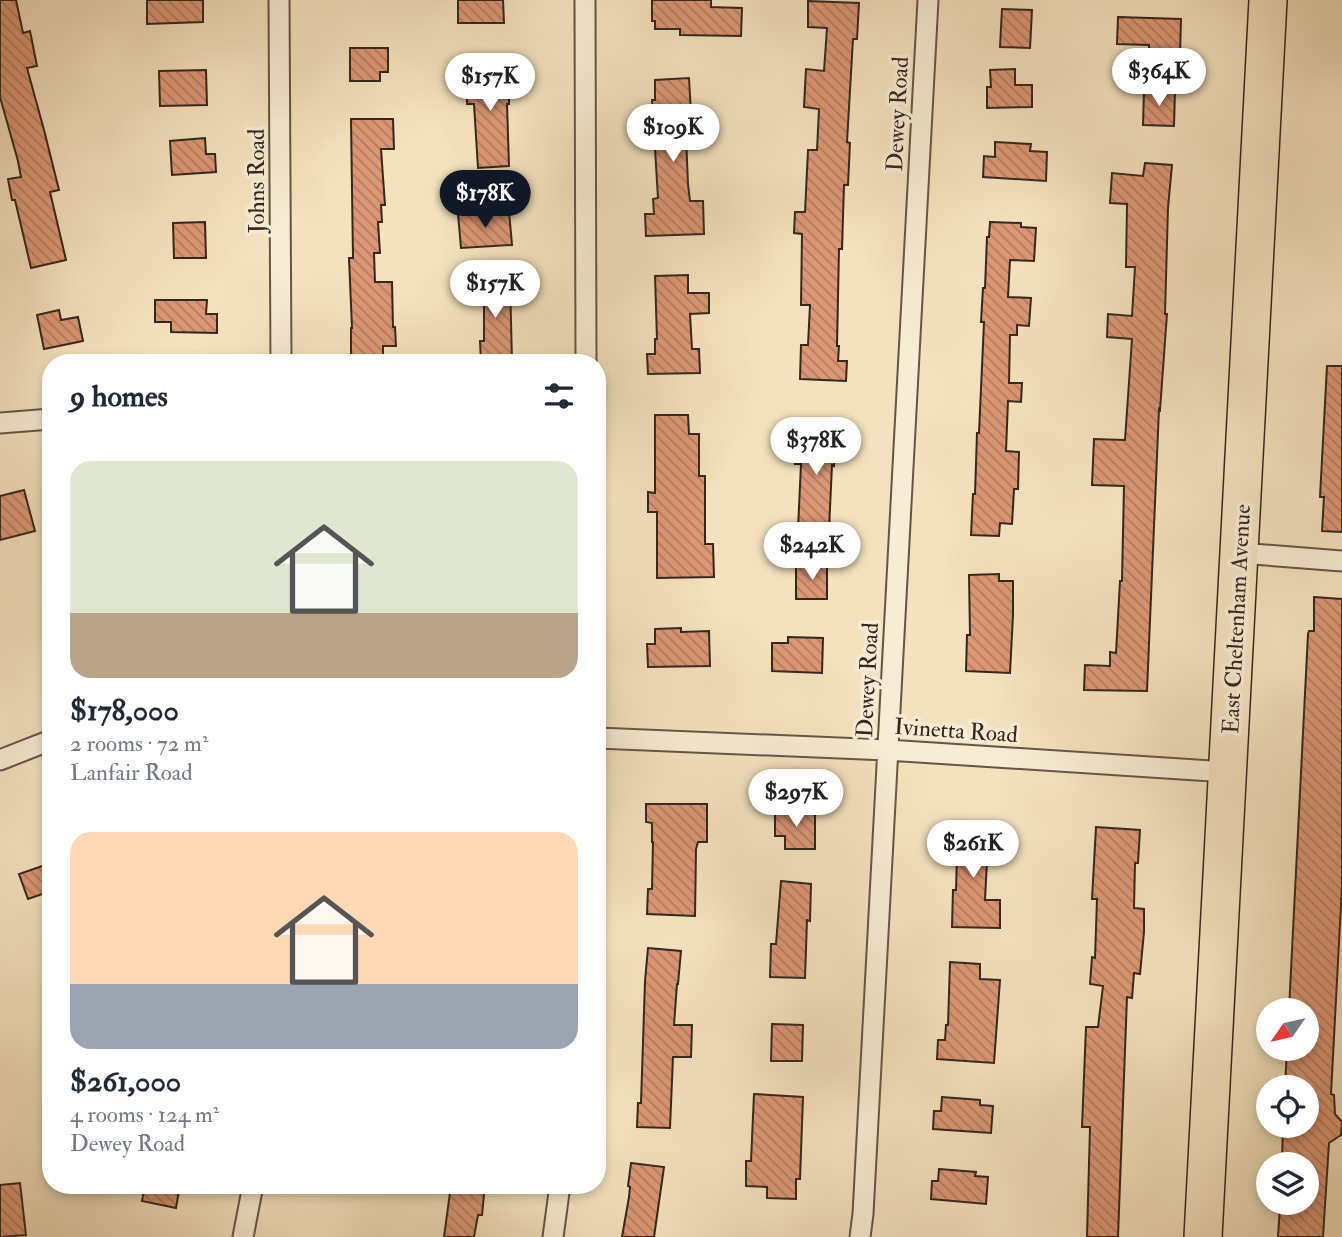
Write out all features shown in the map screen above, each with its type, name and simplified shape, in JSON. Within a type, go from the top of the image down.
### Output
[{"type":"highway","name":"East Cheltenham Avenue","points":[[1203,1237],[1268,0]]},
{"type":"street","name":"Johns Road","points":[[279,0],[281,354]]},
{"type":"street","points":[[585,0],[586,354]]},
{"type":"street","name":"Dewey Road","points":[[860,1237],[928,0]]},
{"type":"street","points":[[0,423],[42,420]]},
{"type":"street","points":[[1240,553],[1342,561]]},
{"type":"street","name":"Ivinetta Road","points":[[606,738],[887,750],[1227,772]]},
{"type":"street","points":[[0,760],[42,744]]},
{"type":"street","points":[[243,1237],[251,1194]]},
{"type":"street","points":[[552,1237],[559,1194]]},
{"type":"building","points":[[0,0],[16,0],[23,33],[30,31],[37,66],[27,68],[59,190],[50,192],[66,260],[31,268],[8,179],[21,177],[0,97]]},
{"type":"building","points":[[147,0],[203,0],[203,22],[147,24]]},
{"type":"building","points":[[458,0],[503,0],[504,23],[458,23]]},
{"type":"building","points":[[652,0],[711,0],[711,7],[742,8],[741,36],[680,35],[680,29],[655,29],[655,21],[652,21]]},
{"type":"building","points":[[808,1],[859,3],[857,39],[853,39],[847,142],[850,143],[848,185],[844,185],[842,249],[839,249],[837,346],[838,361],[847,361],[846,381],[800,379],[801,345],[808,345],[810,305],[801,305],[802,234],[794,233],[795,212],[805,212],[808,150],[817,150],[819,109],[804,107],[806,69],[824,71],[827,28],[808,27]]},
{"type":"building","points":[[1002,9],[1032,10],[1030,48],[1000,47]]},
{"type":"building","points":[[1118,17],[1181,19],[1180,55],[1149,54],[1149,45],[1117,44]]},
{"type":"building","points":[[350,48],[388,48],[388,72],[380,72],[380,81],[350,81]]},
{"type":"building","points":[[466,67],[509,67],[509,166],[478,168],[474,104],[467,104]]},
{"type":"building","points":[[1015,69],[1015,85],[1032,85],[1032,107],[987,108],[987,87],[991,87],[990,70]]},
{"type":"building","points":[[206,70],[207,105],[160,106],[159,71]]},
{"type":"building","points":[[689,78],[691,113],[685,113],[688,184],[690,201],[703,201],[704,234],[646,236],[645,214],[654,214],[653,199],[658,198],[652,100],[655,100],[655,80]]},
{"type":"building","points":[[1144,90],[1175,91],[1174,126],[1143,125]]},
{"type":"building","points":[[351,119],[393,119],[394,149],[381,149],[385,205],[381,205],[382,222],[378,222],[380,253],[374,253],[375,282],[392,282],[396,346],[383,346],[383,354],[351,354],[349,258],[353,258]]},
{"type":"building","points":[[205,138],[206,154],[215,154],[216,172],[172,175],[170,141]]},
{"type":"building","points":[[995,142],[1031,144],[1030,151],[1047,152],[1046,181],[983,177],[984,156],[995,157]]},
{"type":"building","points":[[1145,163],[1172,165],[1147,691],[1084,690],[1085,665],[1110,666],[1110,652],[1116,653],[1122,581],[1124,486],[1092,485],[1094,439],[1125,440],[1132,339],[1107,337],[1108,314],[1132,316],[1135,267],[1126,267],[1127,204],[1110,203],[1112,173],[1143,176]]},
{"type":"building","points":[[509,211],[512,245],[461,248],[458,214]]},
{"type":"building","points":[[205,222],[206,258],[174,258],[173,223]]},
{"type":"building","points":[[990,222],[1021,223],[1021,227],[1036,228],[1034,261],[1010,260],[1008,297],[1031,298],[1029,326],[1017,325],[1017,335],[1010,335],[1009,383],[1022,383],[1021,402],[1008,401],[1006,451],[1019,452],[1018,489],[1014,489],[1012,524],[1000,523],[999,536],[971,535],[979,433],[983,288]]},
{"type":"building","points":[[688,275],[688,293],[709,293],[709,313],[690,314],[692,349],[699,349],[700,373],[648,374],[647,354],[655,354],[657,339],[655,276]]},
{"type":"building","points":[[473,281],[510,281],[512,354],[481,354],[480,341],[484,341],[484,304],[474,304]]},
{"type":"building","points":[[155,300],[207,300],[206,314],[217,314],[217,333],[171,332],[171,322],[155,322]]},
{"type":"building","points":[[59,310],[61,320],[78,317],[83,341],[44,349],[37,315]]},
{"type":"building","points":[[1327,366],[1342,366],[1342,532],[1322,531],[1324,497],[1320,497]]},
{"type":"building","points":[[655,415],[688,415],[689,434],[699,434],[699,476],[705,476],[705,544],[713,544],[714,577],[657,578],[657,512],[648,512],[648,492],[655,493]]},
{"type":"building","points":[[808,425],[835,426],[829,530],[798,529],[801,464],[795,464],[796,437],[808,438]]},
{"type":"building","points":[[24,490],[35,531],[0,540],[0,496]]},
{"type":"building","points":[[827,564],[827,599],[796,599],[796,565]]},
{"type":"building","points":[[999,574],[999,581],[1013,581],[1010,673],[966,671],[967,635],[970,635],[969,575]]},
{"type":"building","points":[[1314,597],[1342,599],[1342,886],[1331,1094],[1334,1095],[1335,1114],[1342,1122],[1341,1135],[1329,1143],[1323,1237],[1278,1237],[1279,1215],[1319,1215],[1319,1152],[1282,1152],[1283,1138],[1319,1138],[1319,1075],[1286,1075],[1286,1061],[1320,1060],[1320,998],[1290,998],[1308,634],[1309,631],[1314,631]]},
{"type":"building","points":[[681,628],[681,632],[709,631],[710,666],[648,667],[647,644],[655,644],[655,629]]},
{"type":"building","points":[[788,637],[823,638],[822,673],[772,671],[772,643],[788,643]]},
{"type":"building","points":[[646,804],[707,804],[707,842],[698,842],[696,849],[695,916],[647,914],[648,889],[652,889],[653,842],[652,823],[646,822]]},
{"type":"building","points":[[775,810],[815,811],[815,849],[785,849],[785,836],[775,836]]},
{"type":"building","points":[[958,822],[989,823],[985,900],[1000,900],[1000,928],[952,927]]},
{"type":"building","points":[[1096,827],[1140,830],[1138,863],[1135,863],[1134,908],[1144,909],[1144,932],[1140,974],[1134,973],[1132,998],[1127,997],[1118,1237],[1087,1237],[1090,1127],[1082,1127],[1086,1027],[1098,1027],[1103,986],[1090,984],[1092,957],[1095,958],[1097,899],[1092,899]]},
{"type":"building","points":[[42,866],[42,894],[28,899],[19,874]]},
{"type":"building","points":[[781,881],[811,884],[805,978],[770,977],[771,944],[776,944]]},
{"type":"building","points":[[648,948],[681,951],[674,1025],[692,1025],[691,1057],[673,1057],[670,1128],[637,1127],[638,1103],[641,1103]]},
{"type":"building","points":[[950,962],[980,964],[980,979],[1000,980],[994,1063],[937,1059],[938,1040],[945,1040],[948,1025]]},
{"type":"building","points":[[772,1024],[803,1025],[802,1061],[771,1061]]},
{"type":"building","points":[[754,1094],[803,1097],[800,1179],[796,1179],[796,1199],[767,1198],[767,1187],[746,1186],[746,1161],[751,1161]]},
{"type":"building","points":[[942,1097],[980,1100],[980,1105],[993,1106],[991,1133],[933,1129],[934,1111],[941,1111]]},
{"type":"building","points":[[631,1163],[664,1167],[654,1237],[622,1237],[629,1197]]},
{"type":"building","points":[[939,1169],[976,1172],[975,1176],[988,1177],[986,1204],[931,1199],[932,1181],[938,1181]]},
{"type":"building","points":[[20,1183],[26,1235],[0,1237],[0,1185]]},
{"type":"building","points":[[143,1194],[178,1194],[176,1208],[142,1201]]},
{"type":"building","points":[[450,1194],[484,1194],[482,1215],[478,1215],[474,1237],[444,1237]]}]
